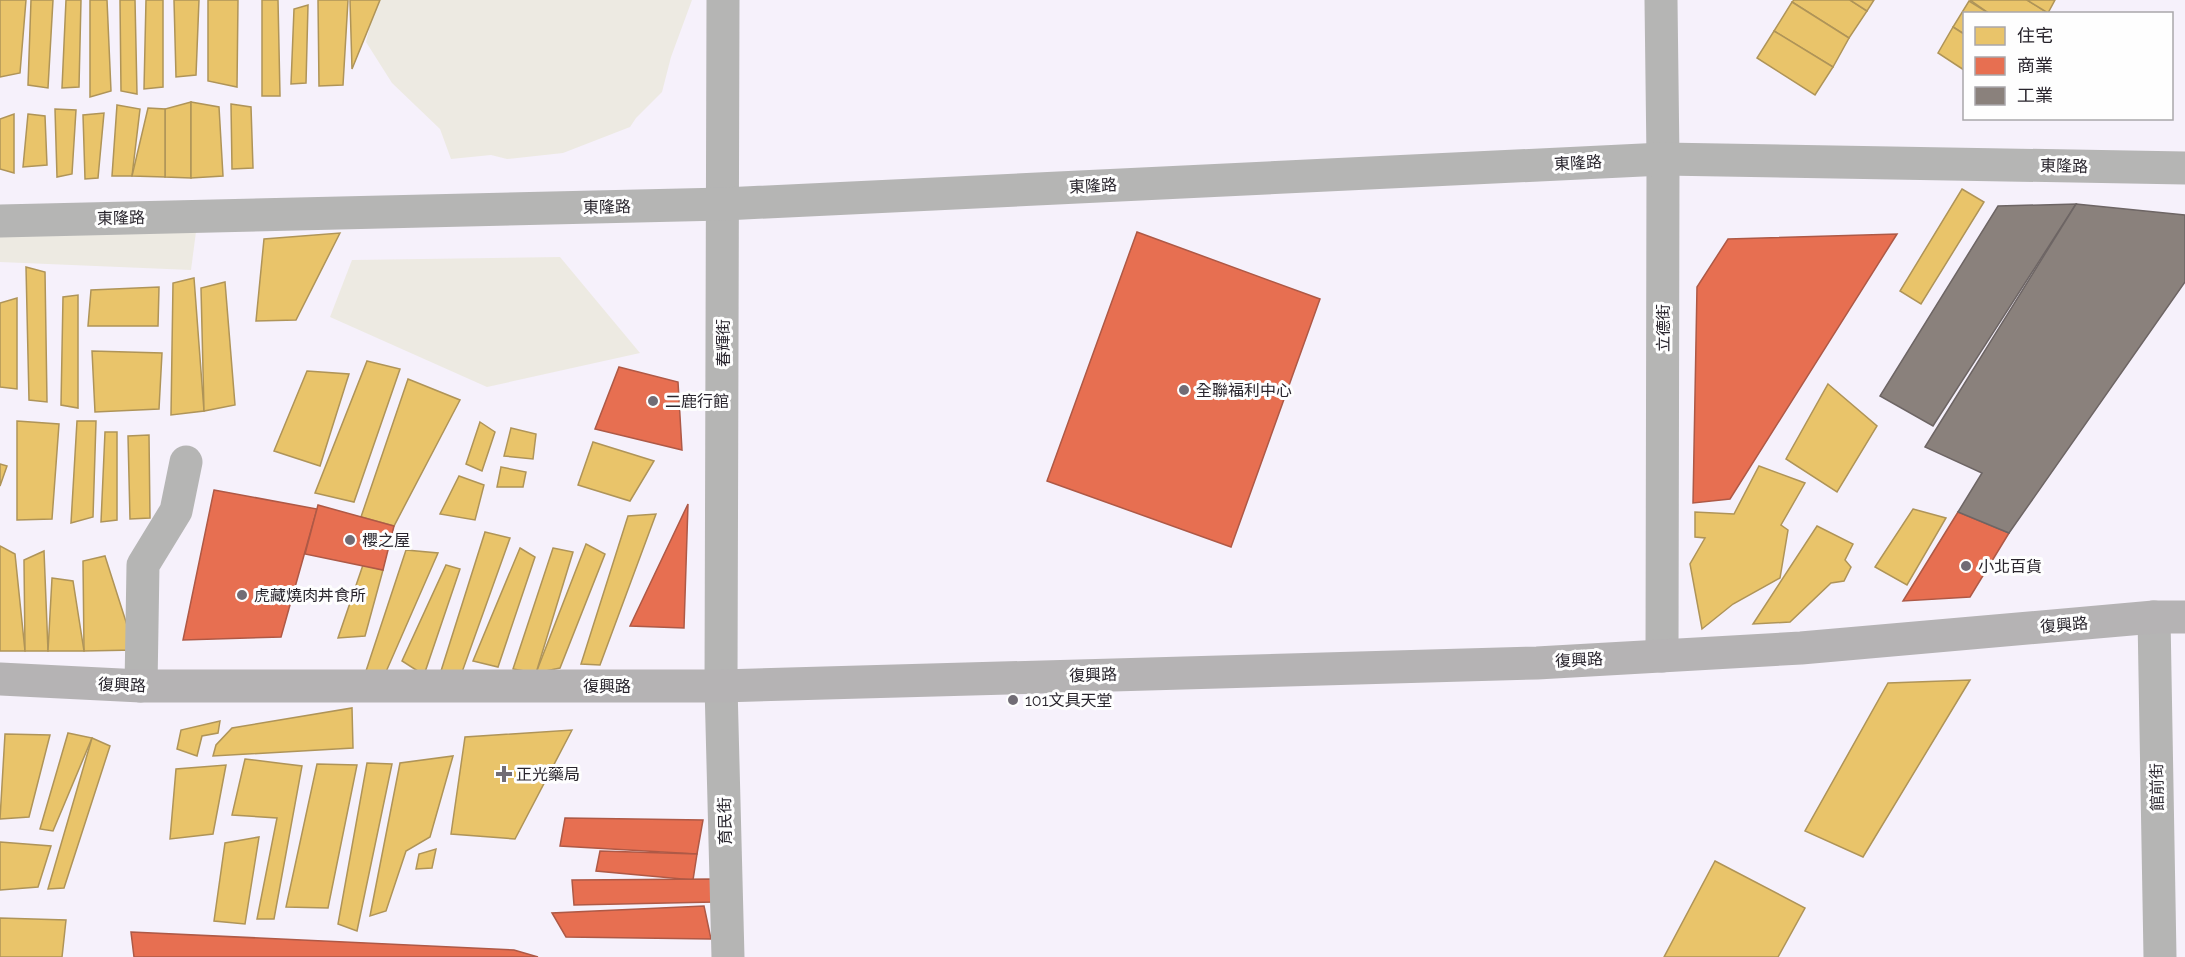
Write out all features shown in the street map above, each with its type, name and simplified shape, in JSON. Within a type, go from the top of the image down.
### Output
[{"type":"street","name":"春輝街","points":[[722,686],[723,0]]},
{"type":"street","name":"立德街","points":[[1661,0],[1664,159],[1662,656]]},
{"type":"street","name":"東隆路","points":[[0,221],[724,204],[1664,159],[2185,168]]},
{"type":"street","points":[[141,686],[143,565],[176,512],[186,462]]},
{"type":"street","name":"復興路","points":[[0,680],[141,686],[722,686],[1537,663],[1801,648],[2170,617]]},
{"type":"street","name":"館前街","points":[[2160,957],[2170,617]]},
{"type":"street","name":"育民街","points":[[722,686],[728,957]]},
{"type":"shaded area","points":[[376,0],[692,0],[671,57],[662,92],[630,127],[563,153],[507,159],[491,155],[451,159],[440,129],[392,83],[366,42]]},
{"type":"shaded area","points":[[197,224],[191,270],[0,262],[0,233]]},
{"type":"shaded area","points":[[560,257],[640,353],[487,387],[330,317],[352,260]]},
{"type":"building: 住宅","points":[[0,0],[26,0],[20,73],[0,77]]},
{"type":"building: 住宅","points":[[31,0],[53,0],[48,88],[28,85]]},
{"type":"building: 住宅","points":[[66,0],[81,0],[79,87],[62,88]]},
{"type":"building: 住宅","points":[[90,0],[107,0],[111,91],[90,97]]},
{"type":"building: 住宅","points":[[120,0],[135,0],[137,94],[121,91]]},
{"type":"building: 住宅","points":[[146,0],[163,0],[163,87],[144,89]]},
{"type":"building: 住宅","points":[[174,0],[199,0],[196,75],[176,77]]},
{"type":"building: 住宅","points":[[208,0],[238,0],[237,87],[208,81]]},
{"type":"building: 住宅","points":[[262,0],[278,0],[280,96],[262,96]]},
{"type":"building: 住宅","points":[[318,0],[348,0],[343,85],[319,86]]},
{"type":"building: 住宅","points":[[350,0],[380,0],[352,69]]},
{"type":"building: 住宅","points":[[1794,0],[1850,0],[1867,11],[1849,38],[1792,2]]},
{"type":"building: 住宅","points":[[1850,0],[1874,0],[1867,11]]},
{"type":"building: 住宅","points":[[1970,0],[2027,0],[2046,12],[1987,12]]},
{"type":"building: 住宅","points":[[2027,0],[2055,0],[2046,12]]},
{"type":"building: 住宅","points":[[1969,1],[1987,12],[1963,12],[1963,33],[1953,27]]},
{"type":"building: 住宅","points":[[1792,2],[1849,38],[1833,67],[1774,31]]},
{"type":"building: 住宅","points":[[308,5],[306,83],[291,84],[294,9]]},
{"type":"building: 住宅","points":[[1953,27],[1963,33],[1963,69],[1938,53]]},
{"type":"building: 住宅","points":[[1774,31],[1833,67],[1815,95],[1757,58]]},
{"type":"building: 住宅","points":[[191,102],[191,178],[165,177],[165,109]]},
{"type":"building: 住宅","points":[[191,102],[219,107],[223,176],[191,178]]},
{"type":"building: 住宅","points":[[231,104],[251,107],[253,168],[232,169]]},
{"type":"building: 住宅","points":[[117,105],[140,109],[132,176],[112,176]]},
{"type":"building: 住宅","points":[[148,108],[165,109],[165,177],[132,176]]},
{"type":"building: 住宅","points":[[55,109],[76,110],[72,174],[57,177]]},
{"type":"building: 住宅","points":[[104,113],[98,178],[85,179],[83,115]]},
{"type":"building: 住宅","points":[[14,114],[14,173],[0,169],[0,119]]},
{"type":"building: 住宅","points":[[28,114],[45,116],[47,165],[23,167]]},
{"type":"building: 住宅","points":[[1962,189],[1984,202],[1921,304],[1900,291]]},
{"type":"building: 住宅","points":[[340,233],[296,320],[256,321],[264,239]]},
{"type":"building: 住宅","points":[[26,267],[45,272],[47,402],[29,400]]},
{"type":"building: 住宅","points":[[194,278],[204,411],[171,415],[173,283]]},
{"type":"building: 住宅","points":[[225,282],[235,405],[204,411],[201,288]]},
{"type":"building: 住宅","points":[[159,287],[158,326],[88,326],[91,290]]},
{"type":"building: 住宅","points":[[78,295],[78,408],[61,405],[63,297]]},
{"type":"building: 住宅","points":[[17,298],[17,389],[0,387],[0,303]]},
{"type":"building: 住宅","points":[[92,351],[162,353],[159,409],[95,412]]},
{"type":"building: 住宅","points":[[367,361],[400,369],[354,502],[315,493]]},
{"type":"building: 住宅","points":[[307,371],[349,374],[320,466],[274,451]]},
{"type":"building: 住宅","points":[[408,379],[460,400],[394,526],[361,517]]},
{"type":"building: 住宅","points":[[1828,384],[1877,426],[1837,492],[1786,459]]},
{"type":"building: 住宅","points":[[17,421],[59,424],[52,519],[17,520]]},
{"type":"building: 住宅","points":[[77,421],[96,421],[93,517],[71,523]]},
{"type":"building: 住宅","points":[[480,422],[495,432],[482,471],[466,464]]},
{"type":"building: 住宅","points":[[511,428],[536,434],[533,459],[504,456]]},
{"type":"building: 住宅","points":[[105,432],[117,432],[117,520],[101,522]]},
{"type":"building: 住宅","points":[[149,435],[150,518],[130,519],[128,436]]},
{"type":"building: 住宅","points":[[593,442],[654,461],[630,501],[578,485]]},
{"type":"building: 住宅","points":[[0,464],[7,466],[0,486]]},
{"type":"building: 住宅","points":[[1759,466],[1805,483],[1781,525],[1788,530],[1780,578],[1733,604],[1702,629],[1690,564],[1705,538],[1695,537],[1695,512],[1734,514]]},
{"type":"building: 住宅","points":[[501,467],[526,472],[523,487],[497,487]]},
{"type":"building: 住宅","points":[[459,476],[484,485],[475,520],[440,514]]},
{"type":"building: 住宅","points":[[1913,509],[1946,518],[1907,585],[1875,567]]},
{"type":"building: 住宅","points":[[656,514],[600,665],[581,664],[628,516]]},
{"type":"building: 住宅","points":[[1817,526],[1853,544],[1845,560],[1851,567],[1844,581],[1831,583],[1790,622],[1753,624]]},
{"type":"building: 住宅","points":[[485,532],[510,538],[461,675],[441,671]]},
{"type":"building: 住宅","points":[[586,544],[605,554],[560,668],[536,673]]},
{"type":"building: 住宅","points":[[0,546],[15,554],[25,651],[0,651]]},
{"type":"building: 住宅","points":[[520,548],[535,557],[498,667],[473,661]]},
{"type":"building: 住宅","points":[[553,548],[573,552],[536,673],[513,669]]},
{"type":"building: 住宅","points":[[406,550],[438,553],[382,681],[364,677]]},
{"type":"building: 住宅","points":[[44,551],[48,651],[25,651],[24,560]]},
{"type":"building: 住宅","points":[[105,556],[135,650],[84,651],[83,561]]},
{"type":"building: 住宅","points":[[363,565],[383,570],[365,636],[338,638]]},
{"type":"building: 住宅","points":[[446,565],[460,569],[424,675],[402,661]]},
{"type":"building: 住宅","points":[[52,578],[73,581],[84,651],[48,651]]},
{"type":"building: 住宅","points":[[1970,680],[1863,857],[1805,831],[1888,683]]},
{"type":"building: 住宅","points":[[352,708],[353,748],[213,756],[216,745],[232,728]]},
{"type":"building: 住宅","points":[[220,721],[218,733],[202,736],[197,756],[177,749],[181,730]]},
{"type":"building: 住宅","points":[[572,730],[515,839],[451,834],[465,737]]},
{"type":"building: 住宅","points":[[68,733],[92,738],[53,831],[40,829]]},
{"type":"building: 住宅","points":[[5,734],[50,735],[29,817],[0,819]]},
{"type":"building: 住宅","points":[[92,738],[110,746],[64,888],[48,889]]},
{"type":"building: 住宅","points":[[453,756],[430,837],[406,851],[386,911],[370,916],[400,763]]},
{"type":"building: 住宅","points":[[245,759],[302,766],[274,919],[257,919],[277,818],[232,815]]},
{"type":"building: 住宅","points":[[367,763],[392,764],[357,931],[338,924]]},
{"type":"building: 住宅","points":[[317,764],[357,765],[328,908],[286,907]]},
{"type":"building: 住宅","points":[[226,765],[213,834],[170,839],[176,769]]},
{"type":"building: 住宅","points":[[259,837],[245,924],[214,921],[225,843]]},
{"type":"building: 住宅","points":[[0,842],[51,846],[38,887],[0,890]]},
{"type":"building: 住宅","points":[[436,849],[432,868],[416,869],[419,854]]},
{"type":"building: 住宅","points":[[1715,861],[1805,908],[1778,957],[1664,957]]},
{"type":"building: 住宅","points":[[0,918],[66,920],[62,957],[0,957]]},
{"type":"building: 商業","name":"全聯福利中心","points":[[1137,232],[1320,299],[1231,547],[1047,481]]},
{"type":"building: 商業","points":[[1897,234],[1730,499],[1693,503],[1697,287],[1728,239]]},
{"type":"building: 商業","points":[[619,367],[678,382],[682,450],[595,429]]},
{"type":"building: 商業","name":"虎藏燒肉丼食所","points":[[214,490],[317,509],[281,637],[183,640]]},
{"type":"building: 商業","points":[[688,504],[684,628],[630,626]]},
{"type":"building: 商業","name":"櫻之屋","points":[[318,505],[394,526],[383,570],[305,554]]},
{"type":"building: 商業","points":[[1958,512],[2009,533],[1970,597],[1903,601]]},
{"type":"building: 商業","points":[[565,818],[703,820],[697,854],[560,846]]},
{"type":"building: 商業","points":[[600,851],[697,854],[693,880],[596,871]]},
{"type":"building: 商業","points":[[715,879],[714,902],[574,905],[572,880]]},
{"type":"building: 商業","points":[[704,906],[711,939],[566,937],[552,913]]},
{"type":"building: 商業","points":[[131,932],[514,950],[538,957],[134,957]]},
{"type":"building: 工業","points":[[2076,204],[1933,426],[1880,396],[1998,206]]},
{"type":"building: 工業","points":[[2076,204],[2185,215],[2185,282],[2009,533],[1958,512],[1982,473],[1925,447]]},
{"type":"place","name":"全聯福利中心","points":[[1184,390]]},
{"type":"place","name":"二鹿行館","points":[[653,401]]},
{"type":"place","name":"櫻之屋","points":[[350,540]]},
{"type":"place","name":"小北百貨","points":[[1966,566]]},
{"type":"place","name":"虎藏燒肉丼食所","points":[[242,595]]},
{"type":"place","name":"101文具天堂","points":[[1013,700]]},
{"type":"place","name":"正光藥局","points":[[504,774]]}]
